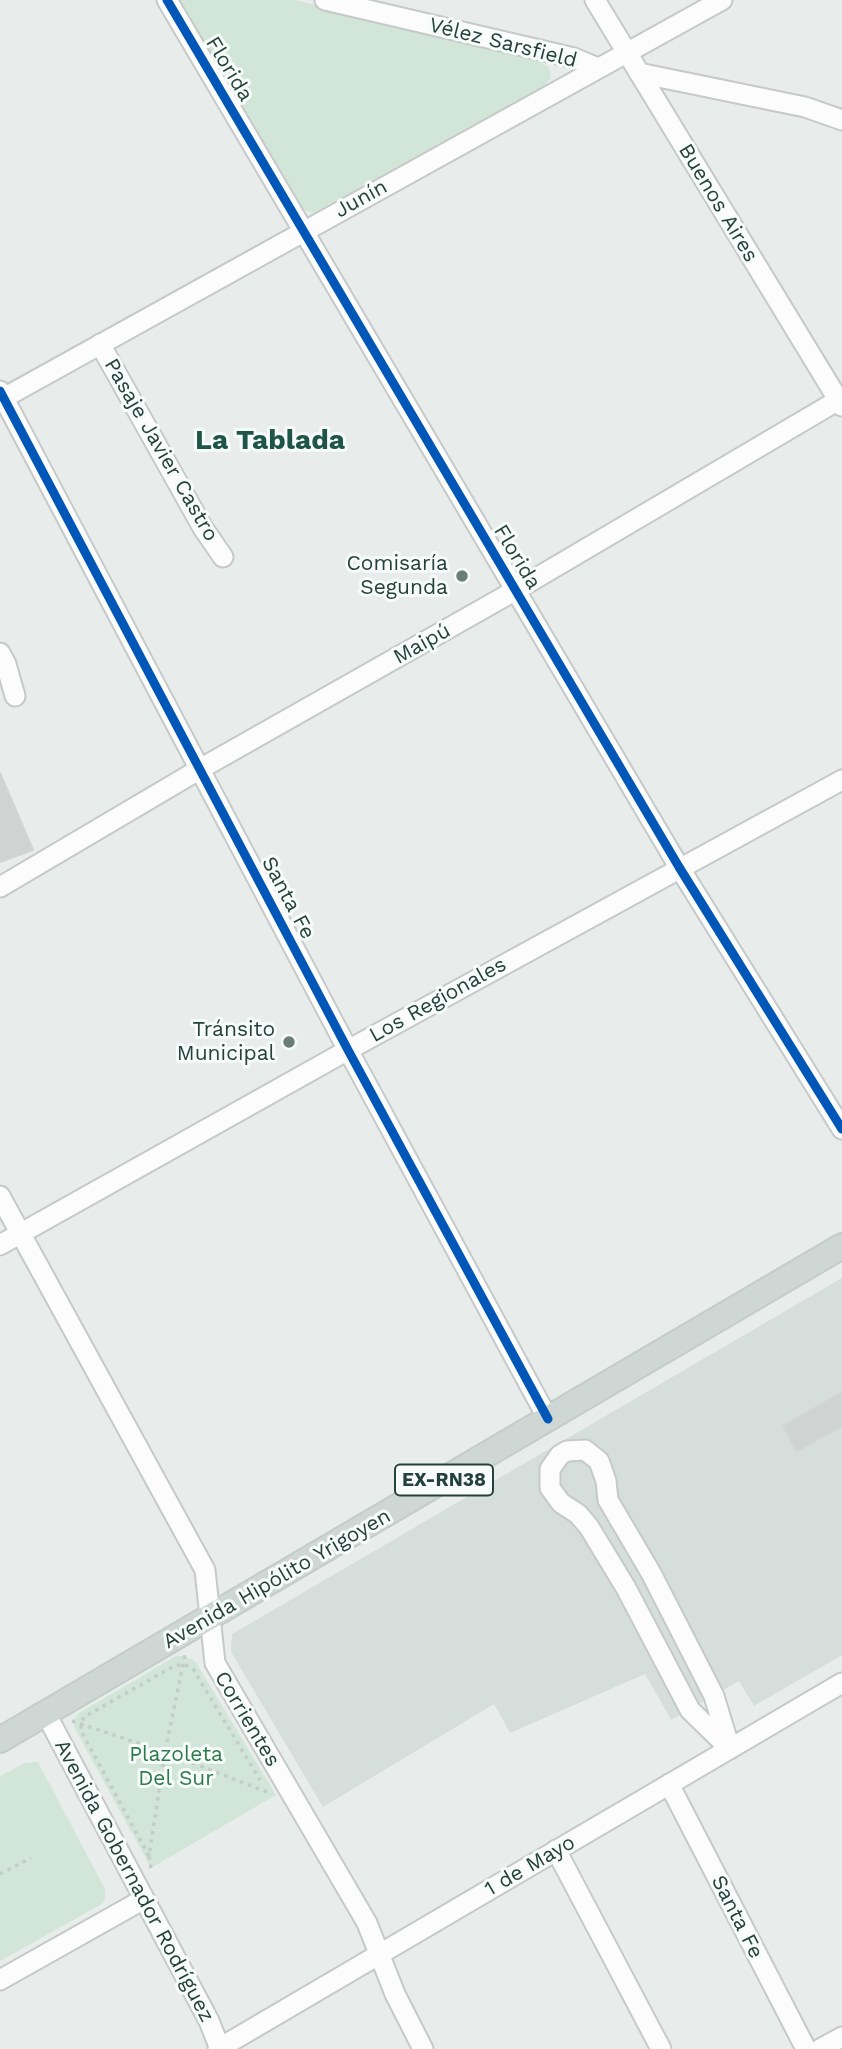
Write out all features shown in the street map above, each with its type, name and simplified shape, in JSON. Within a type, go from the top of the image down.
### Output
[{"type":"main road","name":"Avenida Hipólito Yrigoyen","points":[[0,1740],[842,1246]]},
{"type":"street","name":"Florida","points":[[167,0],[679,867],[842,1129]]},
{"type":"street","name":"Vélez Sarsfield","points":[[325,0],[574,58],[598,68]]},
{"type":"street","name":"Buenos Aires","points":[[595,0],[841,402]]},
{"type":"street","name":"Junín","points":[[1,396],[722,0]]},
{"type":"street","points":[[639,73],[805,107],[842,120]]},
{"type":"street","name":"Pasaje Javier Castro","points":[[100,344],[203,528],[223,556]]},
{"type":"street","name":"Santa Fe","points":[[1,396],[348,1050],[548,1419]]},
{"type":"street","name":"Maipú","points":[[0,887],[200,769],[841,402]]},
{"type":"street","points":[[0,653],[15,696]]},
{"type":"street","name":"Los Regionales","points":[[0,1245],[679,867],[842,780]]},
{"type":"street","name":"Corrientes","points":[[0,1195],[205,1570],[215,1663],[367,1923],[395,1994],[423,2049]]},
{"type":"street","points":[[585,1450],[599,1461],[607,1481],[608,1500],[652,1573],[714,1696],[730,1749],[690,1710],[626,1588],[589,1527],[578,1514],[561,1503],[550,1488],[550,1469],[560,1455],[568,1451],[585,1450]]},
{"type":"street","name":"1 de Mayo","points":[[220,2049],[842,1683]]},
{"type":"street","name":"Avenida Gobernador Rodríguez","points":[[46,1714],[209,2021],[220,2049]]},
{"type":"street","name":"Santa Fe","points":[[669,1784],[806,2049]]},
{"type":"street","points":[[556,1850],[661,2049]]},
{"type":"street","points":[[0,1980],[144,1899]]},
{"type":"street","points":[[820,2049],[842,2037]]},
{"type":"path","points":[[151,1868],[149,1856],[165,1752],[185,1656],[191,1646]]},
{"type":"path","points":[[149,1856],[81,1731],[81,1723],[84,1717],[174,1666],[184,1664],[193,1670],[268,1792]]},
{"type":"path","points":[[46,1714],[165,1752],[276,1795]]},
{"type":"path","points":[[0,1874],[31,1857]]},
{"type":"shaded area","points":[[842,1278],[842,1655],[754,1706],[739,1681],[671,1720],[645,1674],[510,1733],[494,1704],[323,1807],[231,1652],[232,1634]]},
{"type":"green space","points":[[177,0],[295,0],[535,58],[549,68],[551,78],[544,86],[313,213],[299,208]]},
{"type":"green space","name":"Plazoleta Del Sur","points":[[176,1656],[185,1656],[195,1661],[276,1795],[151,1868],[73,1721],[79,1713]]},
{"type":"green space","points":[[38,1762],[105,1889],[105,1899],[102,1904],[0,1961],[0,1776],[25,1763]]},
{"type":"building","points":[[0,773],[33,850],[0,862]]},
{"type":"building","points":[[842,1392],[842,1426],[797,1451],[783,1426]]},
{"type":"cycle path","points":[[167,0],[679,867],[842,1129]]},
{"type":"cycle path","points":[[0,391],[348,1050],[548,1419]]},
{"type":"place","name":"Comisaría Segunda","points":[[462,576]]},
{"type":"place","name":"Tránsito Municipal","points":[[289,1042]]},
{"type":"district","name":"La Tablada","points":[[270,441]]}]
